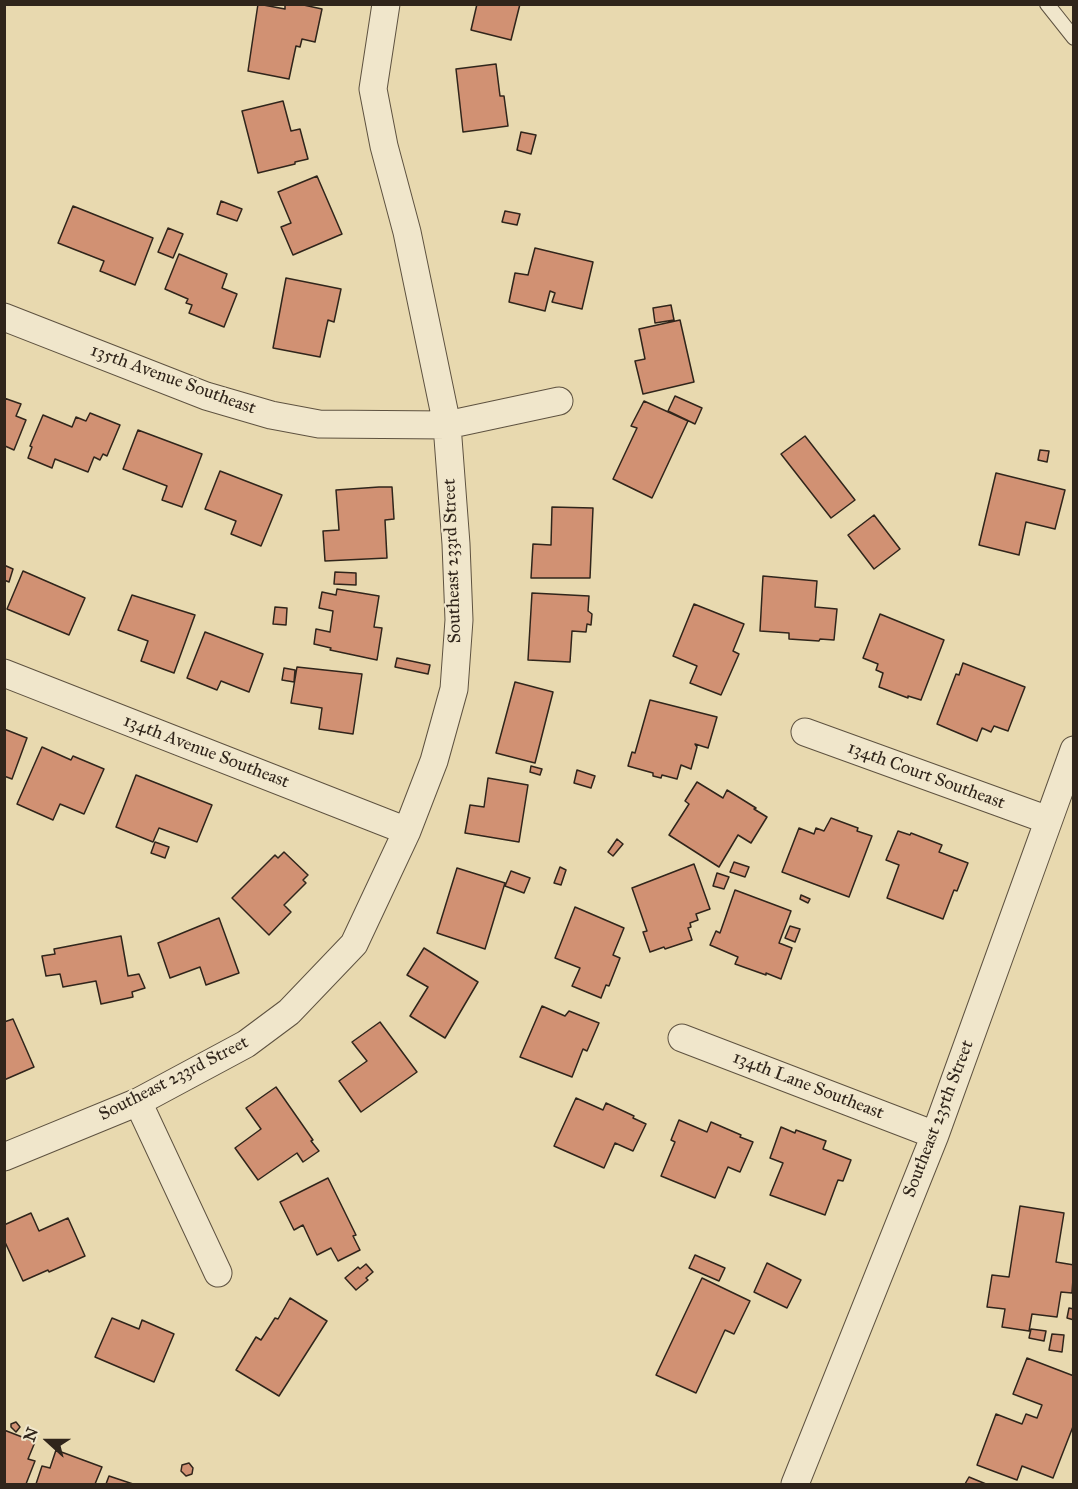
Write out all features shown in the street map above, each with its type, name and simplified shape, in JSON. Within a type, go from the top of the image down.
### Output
[{"type":"street","name":"Southeast 233rd Street","points":[[4,1157],[138,1102],[246,1044],[289,1012],[354,944],[407,831],[434,761],[454,689],[459,620],[456,544],[447,425],[407,232],[384,146],[373,89],[386,4]]},
{"type":"street","name":"135th Avenue Southeast","points":[[4,317],[206,396],[271,415],[319,424],[447,425],[559,401]]},
{"type":"street","name":"134th Avenue Southeast","points":[[4,673],[407,831]]},
{"type":"street","name":"134th Court Southeast","points":[[805,732],[1048,820]]},
{"type":"street","name":"Southeast 235th Street","points":[[795,1485],[935,1135],[1074,750]]},
{"type":"street","name":"134th Lane Southeast","points":[[682,1038],[935,1135]]},
{"type":"street","points":[[138,1102],[218,1273]]},
{"type":"lane","points":[[1047,4],[1074,38]]},
{"type":"building","points":[[258,4],[285,9],[285,4],[299,4],[322,9],[315,42],[302,39],[300,47],[296,46],[289,79],[248,71]]},
{"type":"building","points":[[477,4],[520,4],[511,40],[471,30]]},
{"type":"building","points":[[496,64],[500,96],[504,96],[508,126],[463,132],[456,69]]},
{"type":"building","points":[[283,101],[291,131],[300,129],[308,159],[258,173],[242,111]]},
{"type":"building","points":[[521,132],[536,135],[531,154],[517,150]]},
{"type":"building","points":[[317,176],[342,234],[293,255],[281,227],[291,223],[278,192]]},
{"type":"building","points":[[221,201],[242,209],[237,221],[217,214]]},
{"type":"building","points":[[73,206],[153,238],[135,285],[100,271],[104,261],[58,243]]},
{"type":"building","points":[[505,211],[520,214],[517,225],[502,222]]},
{"type":"building","points":[[168,228],[183,234],[173,258],[158,252]]},
{"type":"building","points":[[535,248],[593,262],[582,309],[552,302],[555,293],[550,291],[545,311],[509,302],[515,273],[528,275]]},
{"type":"building","points":[[179,254],[227,274],[222,288],[237,294],[224,327],[189,313],[192,305],[186,303],[188,299],[165,289]]},
{"type":"building","points":[[286,278],[341,289],[334,322],[328,320],[320,357],[273,348]]},
{"type":"building","points":[[671,305],[674,320],[655,323],[653,308]]},
{"type":"building","points":[[680,320],[694,382],[643,394],[635,361],[645,359],[639,329]]},
{"type":"building","points":[[675,396],[702,408],[695,424],[668,411]]},
{"type":"building","points":[[4,398],[21,404],[16,416],[26,420],[14,450],[5,446],[4,449]]},
{"type":"building","points":[[644,401],[688,421],[652,498],[613,479],[637,428],[631,426]]},
{"type":"building","points":[[90,413],[120,425],[107,456],[103,454],[100,460],[94,457],[88,472],[55,459],[52,468],[28,458],[32,447],[30,446],[43,415],[72,427],[76,417],[86,421]]},
{"type":"building","points":[[138,430],[202,454],[182,507],[162,500],[167,486],[123,469]]},
{"type":"building","points":[[805,436],[855,500],[831,518],[781,454]]},
{"type":"building","points":[[1040,450],[1049,451],[1047,462],[1038,460]]},
{"type":"building","points":[[220,471],[282,495],[261,546],[231,534],[236,521],[205,509]]},
{"type":"building","points":[[996,473],[1065,490],[1055,529],[1026,522],[1019,555],[979,545]]},
{"type":"building","points":[[392,487],[394,519],[385,520],[387,558],[325,561],[323,531],[339,530],[336,490]]},
{"type":"building","points":[[552,507],[593,508],[590,578],[531,578],[533,544],[551,545]]},
{"type":"building","points":[[874,515],[900,549],[874,569],[848,535]]},
{"type":"building","points":[[4,565],[13,569],[9,582],[4,580]]},
{"type":"building","points":[[23,571],[85,598],[69,635],[7,609]]},
{"type":"building","points":[[335,572],[356,573],[356,585],[334,584]]},
{"type":"building","points":[[763,576],[817,581],[815,607],[837,609],[834,640],[789,639],[789,633],[760,631]]},
{"type":"building","points":[[337,589],[379,596],[374,627],[382,628],[377,660],[330,650],[331,648],[314,644],[316,629],[330,632],[333,611],[319,608],[322,592],[336,595]]},
{"type":"building","points":[[532,593],[589,596],[588,611],[592,614],[591,625],[587,624],[586,632],[572,631],[570,662],[528,660]]},
{"type":"building","points":[[132,595],[195,615],[174,673],[141,661],[148,641],[118,630]]},
{"type":"building","points":[[694,604],[744,624],[733,651],[739,654],[721,695],[690,683],[697,666],[673,656]]},
{"type":"building","points":[[275,607],[287,608],[286,625],[273,624]]},
{"type":"building","points":[[880,614],[944,640],[921,700],[908,696],[908,698],[879,687],[883,673],[876,670],[878,664],[863,658]]},
{"type":"building","points":[[205,632],[263,654],[249,692],[221,681],[217,690],[187,678]]},
{"type":"building","points":[[397,658],[430,665],[428,674],[395,667]]},
{"type":"building","points":[[963,663],[1025,687],[1008,731],[994,726],[991,732],[982,728],[977,741],[937,724],[956,674],[959,675]]},
{"type":"building","points":[[297,667],[362,674],[353,734],[319,729],[322,708],[291,703]]},
{"type":"building","points":[[284,668],[295,670],[294,682],[282,680]]},
{"type":"building","points":[[515,682],[553,692],[535,763],[496,753]]},
{"type":"building","points":[[650,700],[717,717],[708,748],[695,744],[697,747],[691,769],[681,765],[677,779],[662,775],[661,778],[653,776],[653,773],[628,766],[632,752],[635,753]]},
{"type":"building","points":[[4,729],[27,738],[12,779],[4,776]]},
{"type":"building","points":[[42,747],[71,760],[73,756],[104,769],[84,814],[60,804],[53,820],[17,804]]},
{"type":"building","points":[[531,766],[542,769],[540,775],[530,772]]},
{"type":"building","points":[[577,770],[595,776],[591,788],[574,783]]},
{"type":"building","points":[[136,775],[212,805],[197,842],[159,828],[153,842],[116,827]]},
{"type":"building","points":[[488,778],[528,785],[519,842],[465,833],[470,805],[484,807]]},
{"type":"building","points":[[697,782],[723,798],[727,790],[767,817],[751,843],[738,835],[719,867],[669,835],[689,804],[685,801]]},
{"type":"building","points":[[831,818],[872,836],[849,897],[782,872],[799,828],[814,834],[816,828],[824,831]]},
{"type":"building","points":[[898,831],[910,835],[911,833],[942,845],[939,852],[968,863],[943,919],[887,898],[899,865],[886,860]]},
{"type":"building","points":[[617,839],[623,844],[613,856],[608,852]]},
{"type":"building","points":[[155,842],[169,847],[165,858],[151,853]]},
{"type":"building","points":[[284,852],[308,875],[303,880],[306,883],[284,905],[291,912],[269,935],[232,898],[275,855],[278,858]]},
{"type":"building","points":[[734,862],[749,867],[745,877],[730,872]]},
{"type":"building","points":[[694,864],[710,909],[696,914],[698,920],[690,923],[691,927],[688,928],[692,940],[650,952],[643,932],[647,931],[632,888]]},
{"type":"building","points":[[560,867],[566,870],[561,885],[554,883]]},
{"type":"building","points":[[457,868],[505,883],[485,949],[437,933]]},
{"type":"building","points":[[511,871],[530,878],[524,893],[505,886]]},
{"type":"building","points":[[717,873],[729,877],[724,889],[713,886]]},
{"type":"building","points":[[735,890],[791,911],[779,943],[792,948],[781,979],[735,964],[738,957],[710,945],[716,931],[720,933]]},
{"type":"building","points":[[801,895],[810,899],[808,903],[800,899]]},
{"type":"building","points":[[575,907],[624,928],[613,955],[620,958],[609,986],[606,985],[601,998],[572,986],[580,968],[555,958]]},
{"type":"building","points":[[219,918],[239,973],[206,985],[200,967],[170,978],[158,943]]},
{"type":"building","points":[[790,926],[800,929],[795,942],[785,938]]},
{"type":"building","points":[[121,936],[128,976],[139,974],[145,988],[132,992],[133,997],[101,1004],[96,981],[63,987],[60,974],[46,976],[42,956],[55,954],[54,949]]},
{"type":"building","points":[[424,948],[478,982],[445,1038],[410,1016],[428,987],[407,975]]},
{"type":"building","points":[[542,1006],[565,1016],[569,1011],[599,1023],[587,1051],[583,1049],[572,1077],[520,1057]]},
{"type":"building","points":[[13,1019],[34,1067],[4,1080],[4,1022]]},
{"type":"building","points":[[380,1022],[417,1072],[361,1112],[339,1081],[367,1061],[352,1042]]},
{"type":"building","points":[[276,1087],[319,1151],[303,1162],[297,1153],[258,1180],[235,1148],[261,1129],[246,1108]]},
{"type":"building","points":[[576,1098],[603,1110],[606,1103],[646,1124],[633,1151],[615,1143],[604,1168],[554,1146]]},
{"type":"building","points":[[679,1120],[707,1132],[711,1122],[753,1142],[740,1172],[728,1167],[715,1198],[661,1176],[675,1142],[671,1140]]},
{"type":"building","points":[[781,1127],[826,1141],[823,1149],[851,1160],[843,1181],[838,1180],[825,1215],[770,1195],[783,1163],[770,1158]]},
{"type":"building","points":[[328,1178],[356,1235],[353,1236],[360,1250],[338,1261],[331,1248],[317,1255],[303,1225],[294,1230],[280,1202]]},
{"type":"building","points":[[1020,1206],[1064,1213],[1056,1262],[1074,1265],[1072,1293],[1061,1292],[1057,1317],[1032,1314],[1029,1331],[1002,1327],[1005,1309],[987,1307],[992,1275],[1009,1277]]},
{"type":"building","points":[[31,1213],[39,1231],[68,1218],[85,1256],[23,1281],[4,1240],[4,1225]]},
{"type":"building","points":[[695,1255],[725,1268],[719,1281],[689,1268]]},
{"type":"building","points":[[767,1263],[801,1280],[787,1308],[754,1292]]},
{"type":"building","points":[[366,1264],[373,1272],[366,1278],[368,1280],[356,1290],[345,1278],[358,1267],[360,1269]]},
{"type":"building","points":[[702,1278],[750,1301],[734,1334],[725,1330],[696,1393],[656,1375]]},
{"type":"building","points":[[290,1298],[327,1321],[279,1396],[236,1370],[256,1337],[261,1340],[275,1318],[278,1319]]},
{"type":"building","points":[[1069,1308],[1074,1309],[1074,1320],[1067,1318]]},
{"type":"building","points":[[112,1318],[139,1329],[142,1320],[174,1334],[154,1382],[95,1357]]},
{"type":"building","points":[[1031,1329],[1046,1331],[1044,1341],[1029,1338]]},
{"type":"building","points":[[1052,1334],[1064,1335],[1062,1352],[1049,1350]]},
{"type":"building","points":[[1027,1358],[1074,1376],[1074,1424],[1053,1478],[1022,1466],[1017,1480],[977,1465],[996,1414],[1022,1424],[1026,1414],[1037,1418],[1042,1405],[1013,1394]]},
{"type":"building","points":[[16,1422],[20,1427],[16,1432],[11,1424]]},
{"type":"building","points":[[4,1430],[35,1442],[28,1459],[35,1461],[26,1484],[4,1484]]},
{"type":"building","points":[[56,1450],[102,1467],[95,1484],[36,1484],[42,1466],[50,1468]]},
{"type":"building","points":[[189,1463],[193,1468],[192,1474],[186,1476],[181,1471],[182,1465]]},
{"type":"building","points":[[109,1476],[133,1484],[106,1484]]},
{"type":"building","points":[[969,1477],[986,1484],[965,1484]]}]
